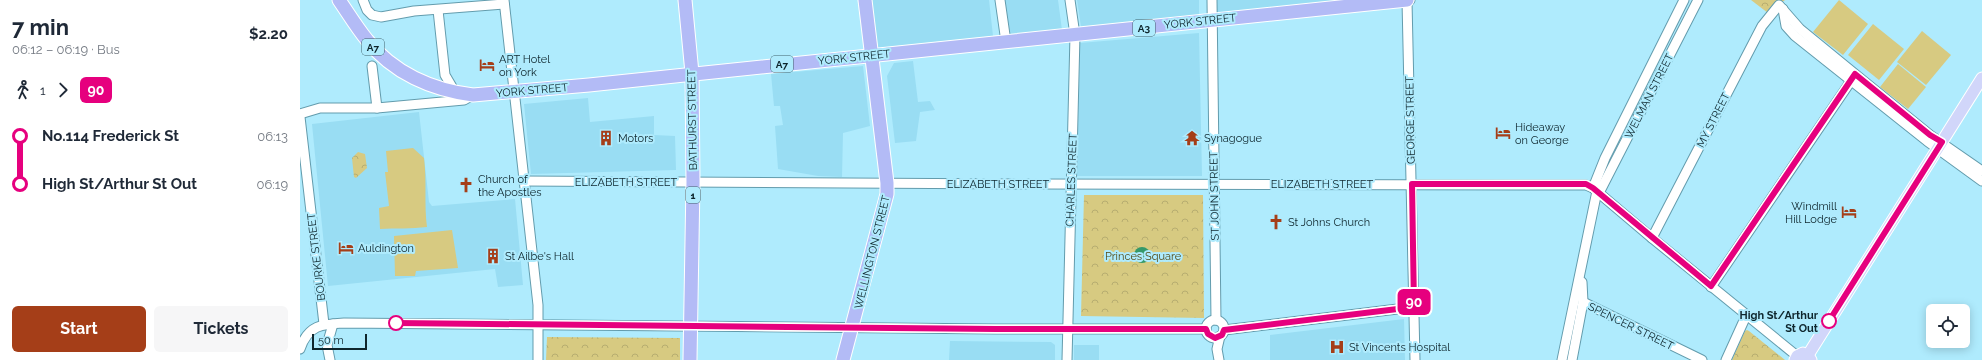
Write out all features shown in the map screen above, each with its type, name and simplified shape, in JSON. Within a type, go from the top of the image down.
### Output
[{"type":"highway","name":"A7","points":[[339,0],[359,30],[375,49],[395,67],[430,86],[473,95]]},
{"type":"highway","name":"BATHURST STREET","points":[[685,0],[692,73],[693,182],[690,360]]},
{"type":"highway","name":"WELLINGTON STREET","points":[[844,360],[882,217],[888,183],[865,0]]},
{"type":"highway","name":"YORK STREET","points":[[473,95],[1408,0]]},
{"type":"main road","points":[[1796,358],[1801,353],[1810,357],[1939,145],[1982,78]]},
{"type":"street","points":[[345,0],[359,30]]},
{"type":"street","points":[[363,0],[367,10],[372,15],[381,17],[414,11],[438,10],[504,2],[522,181],[538,305],[538,360]]},
{"type":"street","points":[[1000,0],[1006,42]]},
{"type":"street","name":"CHARLES STREET","points":[[1066,360],[1075,35],[1070,0]]},
{"type":"street","name":"ST JOHN STREET","points":[[1212,0],[1213,184],[1216,320]]},
{"type":"street","name":"GEORGE STREET","points":[[1408,0],[1415,360]]},
{"type":"street","name":"WELMAN STREET","points":[[1562,360],[1597,191],[1606,158],[1684,0]]},
{"type":"street","name":"WELMAN STREET","points":[[1597,191],[1698,0]]},
{"type":"street","name":"MY STREET","points":[[1652,238],[1762,26],[1781,7],[1786,26],[1798,32],[1853,77]]},
{"type":"street","points":[[438,10],[445,75],[455,92]]},
{"type":"street","points":[[372,66],[377,108]]},
{"type":"street","points":[[1711,286],[1853,77],[1929,138],[1969,166],[1982,171]]},
{"type":"street","name":"YORK STREET","points":[[300,114],[320,108],[377,108],[464,100],[473,95]]},
{"type":"street","name":"BOURKE STREET","points":[[300,117],[328,324],[327,345],[330,360]]},
{"type":"street","points":[[1969,166],[1982,181]]},
{"type":"street","name":"ELIZABETH STREET","points":[[522,181],[1070,184],[1560,183],[1586,184],[1597,191]]},
{"type":"street","points":[[1597,191],[1796,358]]},
{"type":"street","name":"WELMAN STREET","points":[[1572,360],[1583,302],[1582,269]]},
{"type":"street","name":"SPENCER STREET","points":[[1583,302],[1702,360]]},
{"type":"street","points":[[1212,360],[1219,335],[1223,325],[1216,320],[1208,323],[1206,329],[1208,334],[1219,335],[1414,307]]},
{"type":"street","points":[[1726,360],[1746,316]]},
{"type":"street","points":[[300,349],[310,331],[328,324],[344,323],[852,328],[1206,329]]},
{"type":"street","points":[[1218,360],[1217,349],[1219,335]]},
{"type":"shaded area","points":[[871,0],[989,0],[993,36],[877,48]]},
{"type":"shaded area","points":[[1002,0],[1058,0],[1062,30],[1006,35]]},
{"type":"shaded area","points":[[1077,0],[1199,0],[1199,15],[1081,27]]},
{"type":"shaded area","points":[[1217,0],[1356,0],[1217,13]]},
{"type":"shaded area","points":[[1199,33],[1202,176],[1077,176],[1080,43]]},
{"type":"shaded area","points":[[913,61],[918,102],[930,101],[935,110],[920,112],[916,141],[895,143],[887,76],[894,63]]},
{"type":"shaded area","points":[[863,66],[870,126],[843,133],[842,177],[818,176],[778,169],[775,126],[783,125],[780,106],[774,106],[771,74]]},
{"type":"shaded area","name":"Motors","points":[[588,98],[590,122],[654,116],[654,135],[675,136],[676,170],[531,174],[524,104]]},
{"type":"shaded area","points":[[419,112],[429,202],[432,206],[515,199],[523,285],[498,287],[495,269],[328,286],[312,124]]},
{"type":"shaded area","points":[[1139,247],[1145,247],[1150,252],[1148,261],[1145,263],[1139,263],[1134,258],[1134,252]]},
{"type":"shaded area","name":"St Vincents Hospital","points":[[1404,319],[1405,360],[1270,360],[1270,335]]},
{"type":"shaded area","points":[[950,341],[1051,342],[1055,345],[1055,360],[949,360]]},
{"type":"shaded area","points":[[1074,345],[1099,345],[1099,360],[1074,360]]},
{"type":"green space","points":[[1751,0],[1785,0],[1768,13]]},
{"type":"green space","points":[[1839,0],[1868,24],[1843,55],[1813,32]]},
{"type":"green space","points":[[1873,24],[1904,49],[1879,80],[1848,55]]},
{"type":"green space","points":[[1922,31],[1951,55],[1926,85],[1897,62]]},
{"type":"green space","points":[[1898,64],[1926,87],[1908,109],[1880,87]]},
{"type":"green space","points":[[413,148],[424,158],[427,227],[380,229],[379,208],[389,206],[385,172],[388,172],[386,151]]},
{"type":"green space","points":[[358,152],[365,154],[367,168],[356,178],[354,177],[352,158]]},
{"type":"green space","name":"Princes Square","points":[[1084,195],[1203,195],[1204,318],[1081,316]]},
{"type":"green space","points":[[452,230],[458,268],[416,271],[415,276],[395,276],[394,236]]},
{"type":"green space","points":[[1747,330],[1785,360],[1732,360],[1745,331]]},
{"type":"green space","points":[[547,337],[680,338],[680,360],[546,360]]},
{"type":"bus line","name":"90","points":[[396,323],[996,329],[1206,329],[1208,334],[1215,338],[1222,335],[1224,330],[1414,307],[1412,184],[1586,184],[1593,188],[1711,286],[1855,74],[1930,135],[1942,142],[1829,321]]},
{"type":"place","name":"ART Hotel on York","points":[[487,65]]},
{"type":"place","name":"Hideaway on George","points":[[1503,133]]},
{"type":"place","name":"Motors","points":[[606,138]]},
{"type":"place","name":"Synagogue","points":[[1192,138]]},
{"type":"place","name":"Church of the Apostles","points":[[466,185]]},
{"type":"place","name":"Windmill Hill Lodge","points":[[1849,212]]},
{"type":"place","name":"St Johns Church","points":[[1276,222]]},
{"type":"place","name":"Auldington","points":[[346,248]]},
{"type":"place","name":"St Ailbe's Hall","points":[[493,256]]},
{"type":"place","name":"High St/Arthur St Out","points":[[1829,321]]},
{"type":"place","name":"St Vincents Hospital","points":[[1337,347]]}]
